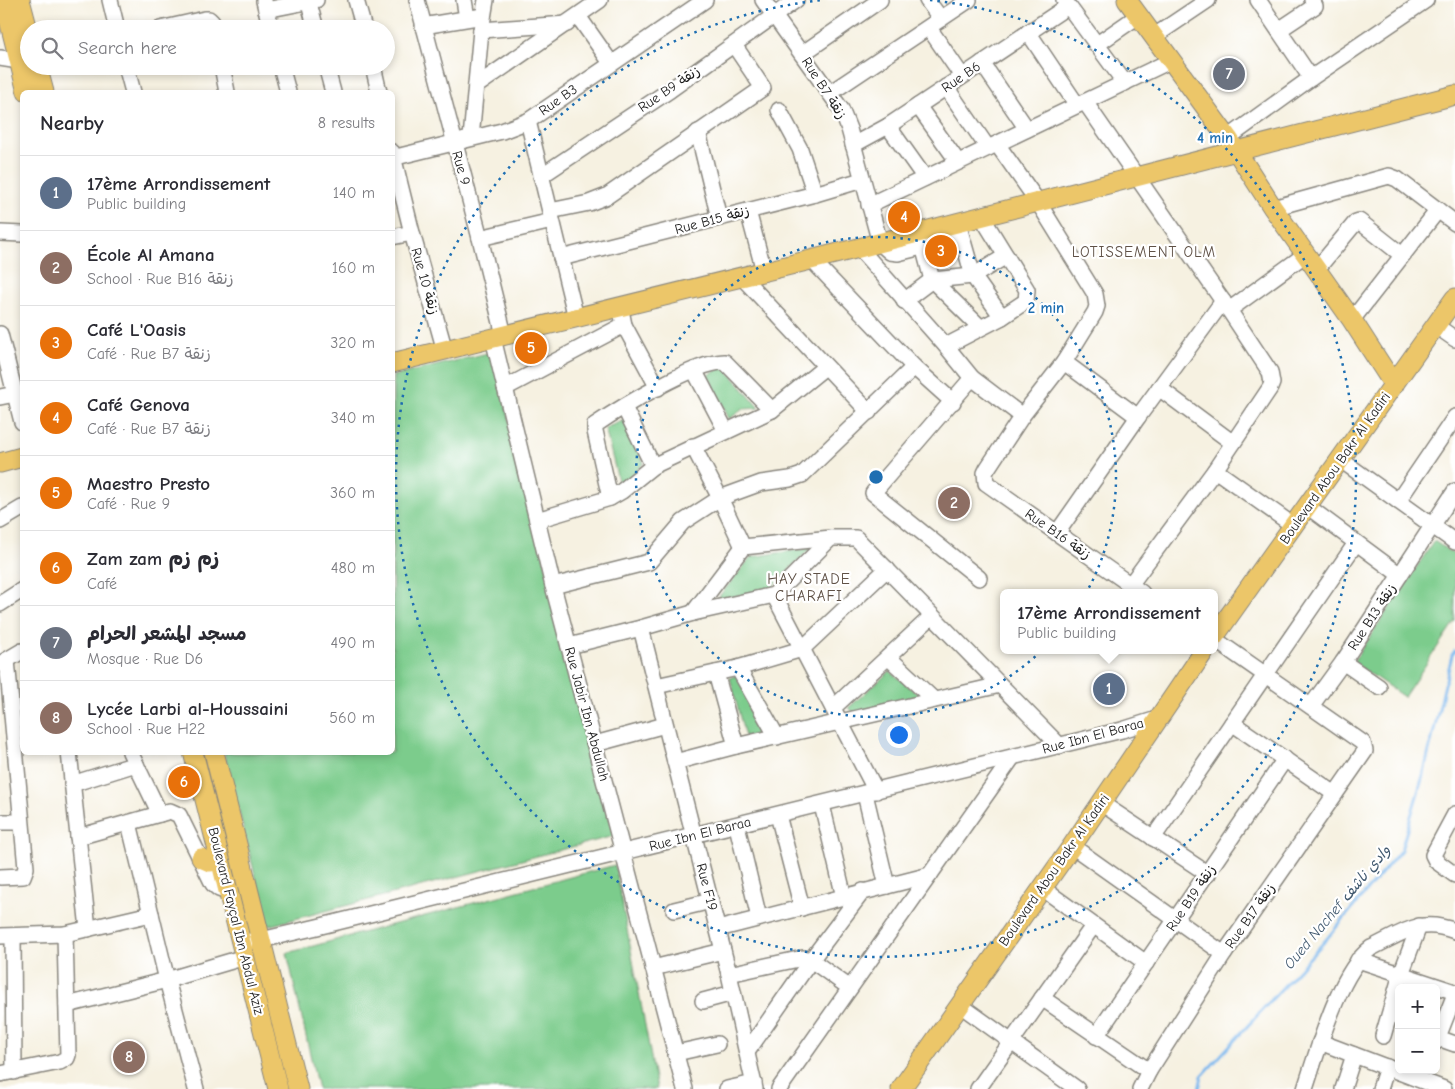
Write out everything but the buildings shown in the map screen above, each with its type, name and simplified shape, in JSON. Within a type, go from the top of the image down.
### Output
[{"type":"main road","points":[[4,0],[20,43]]},
{"type":"main road","points":[[20,0],[25,20]]},
{"type":"main road","points":[[1127,0],[1170,61],[1233,144],[1273,208],[1352,320],[1394,385]]},
{"type":"main road","points":[[27,90],[28,75]]},
{"type":"main road","points":[[34,75],[43,90]]},
{"type":"main road","points":[[395,362],[576,318],[622,316],[764,271],[880,243],[922,240],[959,230],[982,217],[1137,177],[1233,144],[1455,94]]},
{"type":"main road","name":"Boulevard Abou Bakr Al Kadiri","points":[[1218,632],[1455,298]]},
{"type":"main road","points":[[0,463],[20,458]]},
{"type":"main road","name":"Boulevard Abou Bakr Al Kadiri","points":[[901,1089],[1072,846],[1202,654]]},
{"type":"main road","name":"Boulevard Fayçal Ibn Abdul Aziz","points":[[194,755],[278,1089]]},
{"type":"main road","name":"Boulevard Fayçal Ibn Abdul Aziz","points":[[215,755],[298,1089]]},
{"type":"main road","points":[[201,858],[210,862],[216,858],[218,851]]},
{"type":"street","points":[[110,0],[115,20]]},
{"type":"street","points":[[356,0],[362,20]]},
{"type":"street","name":"Rue 9","points":[[417,0],[480,238],[498,337]]},
{"type":"street","points":[[464,0],[477,22]]},
{"type":"street","points":[[471,138],[476,86],[477,22],[486,0]]},
{"type":"street","points":[[476,86],[600,0]]},
{"type":"street","name":"Rue B3","points":[[395,156],[515,128],[528,122],[705,0]]},
{"type":"street","name":"Rue B7 زنقة","points":[[763,0],[830,93],[845,118],[880,243]]},
{"type":"street","name":"Rue B9 زنقة","points":[[541,176],[734,45],[796,0]]},
{"type":"street","points":[[802,54],[880,0]]},
{"type":"street","points":[[927,0],[935,24],[962,76]]},
{"type":"street","points":[[830,93],[969,0]]},
{"type":"street","points":[[1258,0],[1311,78]]},
{"type":"street","points":[[1233,144],[1311,78],[1426,0]]},
{"type":"street","points":[[269,20],[265,5],[311,1],[314,20]]},
{"type":"street","points":[[1153,37],[1200,2]]},
{"type":"street","points":[[1279,30],[1317,2]]},
{"type":"street","points":[[1066,3],[1125,83]]},
{"type":"street","name":"Rue B6","points":[[853,145],[888,126],[918,106],[1028,32],[1066,3]]},
{"type":"street","points":[[1096,45],[1138,16]]},
{"type":"street","points":[[197,20],[205,18],[210,20]]},
{"type":"street","points":[[423,26],[477,22],[573,20],[611,63]]},
{"type":"street","points":[[1028,32],[1137,177],[1270,372],[1272,383],[1270,388],[1136,589]]},
{"type":"street","points":[[480,238],[551,216],[606,196],[763,88],[734,45]]},
{"type":"street","points":[[0,58],[20,62]]},
{"type":"street","points":[[869,205],[1170,61]]},
{"type":"street","points":[[982,63],[1027,129]]},
{"type":"street","points":[[128,75],[132,90]]},
{"type":"street","points":[[224,75],[228,90]]},
{"type":"street","points":[[283,75],[287,90]]},
{"type":"street","points":[[328,75],[332,90]]},
{"type":"street","points":[[375,75],[379,90]]},
{"type":"street","points":[[859,248],[972,378],[1022,416],[1064,362],[1095,312],[1097,301],[1095,294],[1038,202],[946,87]]},
{"type":"street","points":[[918,106],[958,162]]},
{"type":"street","points":[[779,110],[800,149],[815,194]]},
{"type":"street","points":[[528,122],[576,318]]},
{"type":"street","points":[[888,126],[925,178]]},
{"type":"street","points":[[698,132],[719,218]]},
{"type":"street","name":"Rue 10 زنقة","points":[[395,164],[444,350]]},
{"type":"street","points":[[1273,208],[1388,176],[1397,179],[1455,223]]},
{"type":"street","name":"Rue B15 زنقة","points":[[562,258],[815,194],[862,180]]},
{"type":"street","points":[[1352,320],[1438,210]]},
{"type":"street","points":[[748,211],[764,271]]},
{"type":"street","points":[[946,346],[1002,317],[1026,301],[1027,290],[982,217]]},
{"type":"street","points":[[1317,269],[1356,222],[1359,221],[1402,255]]},
{"type":"street","points":[[959,230],[973,276],[1002,317]]},
{"type":"street","points":[[0,233],[20,234]]},
{"type":"street","points":[[395,236],[412,233]]},
{"type":"street","points":[[922,240],[932,280],[980,328]]},
{"type":"street","points":[[1057,533],[1159,388],[1226,305],[1306,254]]},
{"type":"street","points":[[904,301],[932,280],[973,276],[1006,256]]},
{"type":"street","points":[[812,260],[914,368],[953,402]]},
{"type":"street","points":[[742,277],[869,412]]},
{"type":"street","points":[[505,388],[622,316],[658,388]]},
{"type":"street","points":[[1436,325],[1455,339]]},
{"type":"street","name":"Rue Jabir Ibn Abdullah","points":[[498,337],[505,388],[553,586],[685,1089]]},
{"type":"street","points":[[1,343],[20,413]]},
{"type":"street","points":[[610,498],[594,431],[595,425],[658,388],[694,370],[722,361],[727,363],[772,410]]},
{"type":"street","points":[[1064,362],[1138,417]]},
{"type":"street","points":[[537,520],[610,498],[622,491],[653,466],[772,410],[825,367]]},
{"type":"street","points":[[553,586],[649,562],[683,522],[720,498],[761,483],[802,475],[914,368]]},
{"type":"street","points":[[694,370],[726,430]]},
{"type":"street","points":[[972,378],[874,493],[979,578]]},
{"type":"street","points":[[1159,388],[1233,443]]},
{"type":"street","points":[[0,397],[16,394]]},
{"type":"street","points":[[624,407],[653,466]]},
{"type":"street","name":"Rue B16 زنقة","points":[[1022,416],[987,469],[986,483],[1136,589]]},
{"type":"street","points":[[1398,501],[1455,417]]},
{"type":"street","points":[[693,446],[743,548]]},
{"type":"street","points":[[1341,460],[1455,542]]},
{"type":"street","points":[[1215,470],[1294,526]]},
{"type":"street","name":"Rue B13 زنقة","points":[[1311,706],[1343,662],[1455,491]]},
{"type":"street","points":[[1307,506],[1400,575]]},
{"type":"street","points":[[0,521],[20,509]]},
{"type":"street","points":[[693,613],[743,548],[831,538],[848,537],[859,540],[1060,746]]},
{"type":"street","points":[[569,646],[693,613],[774,595],[831,538]]},
{"type":"street","points":[[1153,838],[1356,543]]},
{"type":"street","points":[[656,686],[738,668],[802,649],[887,569]]},
{"type":"street","points":[[0,604],[20,591]]},
{"type":"street","points":[[774,595],[833,708],[870,793],[887,886]]},
{"type":"street","points":[[833,708],[932,616]]},
{"type":"street","name":"Rue F19","points":[[641,628],[730,974],[755,1086]]},
{"type":"street","points":[[1218,641],[1311,706]]},
{"type":"street","points":[[0,878],[19,877],[23,876],[25,872],[4,662],[20,652]]},
{"type":"street","points":[[888,657],[934,700]]},
{"type":"street","points":[[1343,662],[1379,687]]},
{"type":"street","points":[[738,668],[776,737]]},
{"type":"street","points":[[716,673],[736,746]]},
{"type":"street","points":[[675,762],[736,746],[1000,685]]},
{"type":"street","name":"Rue B17 زنقة","points":[[1140,1089],[1149,1071],[1224,954],[1365,751],[1363,743],[1311,706]]},
{"type":"street","name":"Rue Ibn El Baraa","points":[[68,1005],[167,980],[243,950],[261,940],[778,816],[1120,731],[1158,719]]},
{"type":"street","points":[[1232,722],[1335,794]]},
{"type":"street","points":[[595,744],[665,725]]},
{"type":"street","points":[[68,755],[88,929]]},
{"type":"street","points":[[72,784],[133,758],[160,814]]},
{"type":"street","points":[[779,1089],[1012,758]]},
{"type":"street","name":"Rue B19 زنقة","points":[[1096,1036],[1285,759]]},
{"type":"street","points":[[1101,802],[1208,874]]},
{"type":"street","points":[[822,805],[844,897]]},
{"type":"street","points":[[78,837],[170,811],[179,815],[213,884],[218,889],[227,892]]},
{"type":"street","points":[[1455,814],[1434,853],[1436,861],[1455,875]]},
{"type":"street","points":[[778,816],[802,908]]},
{"type":"street","points":[[0,822],[21,822]]},
{"type":"street","points":[[129,823],[196,1089]]},
{"type":"street","points":[[736,826],[759,918]]},
{"type":"street","points":[[1072,846],[1224,954]]},
{"type":"street","points":[[718,929],[930,875]]},
{"type":"street","points":[[1042,888],[1146,963]]},
{"type":"street","points":[[746,1052],[863,892]]},
{"type":"street","points":[[674,910],[711,901]]},
{"type":"street","points":[[65,934],[68,1005],[67,1058],[60,1062],[7,1073],[6,936],[65,934],[151,914]]},
{"type":"street","points":[[1305,1089],[1320,1042],[1349,973],[1358,960],[1371,948],[1419,926],[1435,925],[1455,930]]},
{"type":"street","points":[[980,1088],[1093,926]]},
{"type":"street","points":[[1383,1036],[1401,974],[1419,926]]},
{"type":"street","points":[[653,968],[723,951]]},
{"type":"street","points":[[730,974],[797,958],[808,958],[850,988]]},
{"type":"street","points":[[1358,960],[1455,993],[1440,1032]]},
{"type":"street","points":[[703,1001],[733,993]]},
{"type":"street","points":[[1042,998],[1149,1071]]},
{"type":"street","points":[[960,1005],[1077,1089]]},
{"type":"street","points":[[1440,1041],[1455,1044]]},
{"type":"street","points":[[1320,1042],[1444,1089]]},
{"type":"street","points":[[676,1053],[717,1044]]},
{"type":"street","points":[[1343,1089],[1354,1055]]},
{"type":"street","points":[[1380,1089],[1387,1067]]},
{"type":"street","points":[[727,1089],[755,1086]]},
{"type":"green space","points":[[492,352],[614,836],[268,926],[225,755],[395,755],[395,376]]},
{"type":"green space","points":[[724,366],[759,408],[743,409],[729,419],[708,375]]},
{"type":"green space","points":[[625,420],[644,463],[620,488],[605,428]]},
{"type":"green space","points":[[1434,541],[1455,555],[1455,621],[1404,697],[1353,662]]},
{"type":"green space","points":[[811,548],[770,589],[716,600],[751,557]]},
{"type":"green space","points":[[890,671],[920,696],[854,712],[848,708]]},
{"type":"green space","points":[[738,674],[768,731],[745,737],[730,678]]},
{"type":"green space","points":[[615,865],[657,1089],[318,1089],[287,953]]},
{"type":"waterway","name":"Oued Nachef وادي ناشف","points":[[1199,1089],[1202,1076],[1324,942],[1401,850],[1424,772],[1452,655],[1455,651]]},
{"type":"place","name":"مسجد المشعر الحرام","points":[[1229,74]]},
{"type":"place","name":"Café Genova","points":[[904,217]]},
{"type":"place","name":"Café L'Oasis","points":[[941,251]]},
{"type":"place","name":"Maestro Presto","points":[[531,348]]},
{"type":"place","name":"École Al Amana","points":[[954,503]]},
{"type":"place","name":"17ème Arrondissement","points":[[1109,689]]},
{"type":"place","name":"Zam zam زم زم","points":[[184,782]]},
{"type":"place","name":"Lycée Larbi al-Houssaini","points":[[129,1057]]},
{"type":"district","name":"LOTISSEMENT OLM","points":[[1144,252]]},
{"type":"district","name":"HAY STADE CHARAFI","points":[[809,588]]}]
